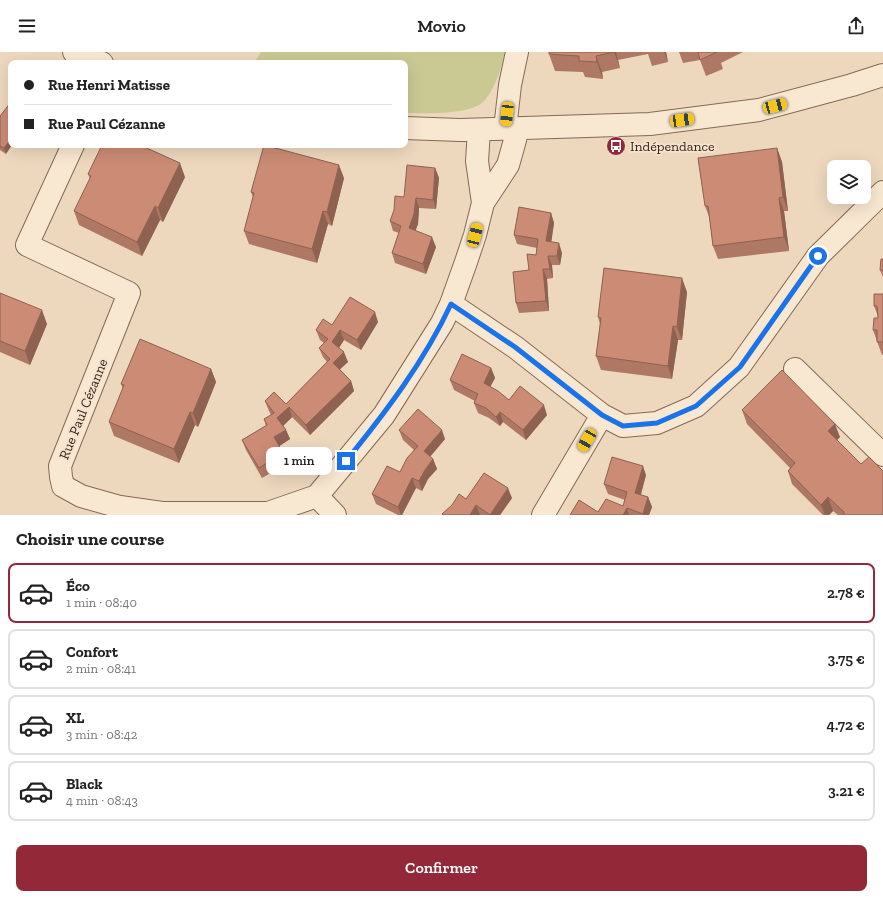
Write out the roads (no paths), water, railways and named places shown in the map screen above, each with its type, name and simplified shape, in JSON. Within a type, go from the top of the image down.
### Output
[{"type":"street","points":[[74,52],[94,60]]},
{"type":"street","points":[[335,515],[317,496],[384,415],[442,323],[451,304],[475,235],[483,203],[508,165],[515,140],[511,129],[510,85],[517,52]]},
{"type":"street","points":[[408,128],[479,130],[650,124],[759,110],[852,85],[883,75]]},
{"type":"street","points":[[479,130],[477,161],[483,203]]},
{"type":"street","name":"Rue Paul Cézanne","points":[[72,148],[27,245],[129,293],[60,466],[64,486],[81,496],[120,507],[162,513],[268,512],[317,496]]},
{"type":"street","points":[[451,304],[515,347],[602,415],[623,426],[657,423],[696,406],[740,367],[818,256],[883,192]]},
{"type":"street","points":[[795,369],[883,455]]},
{"type":"street","points":[[543,515],[602,415]]},
{"type":"place","name":"Indépendance","points":[[616,146]]}]
